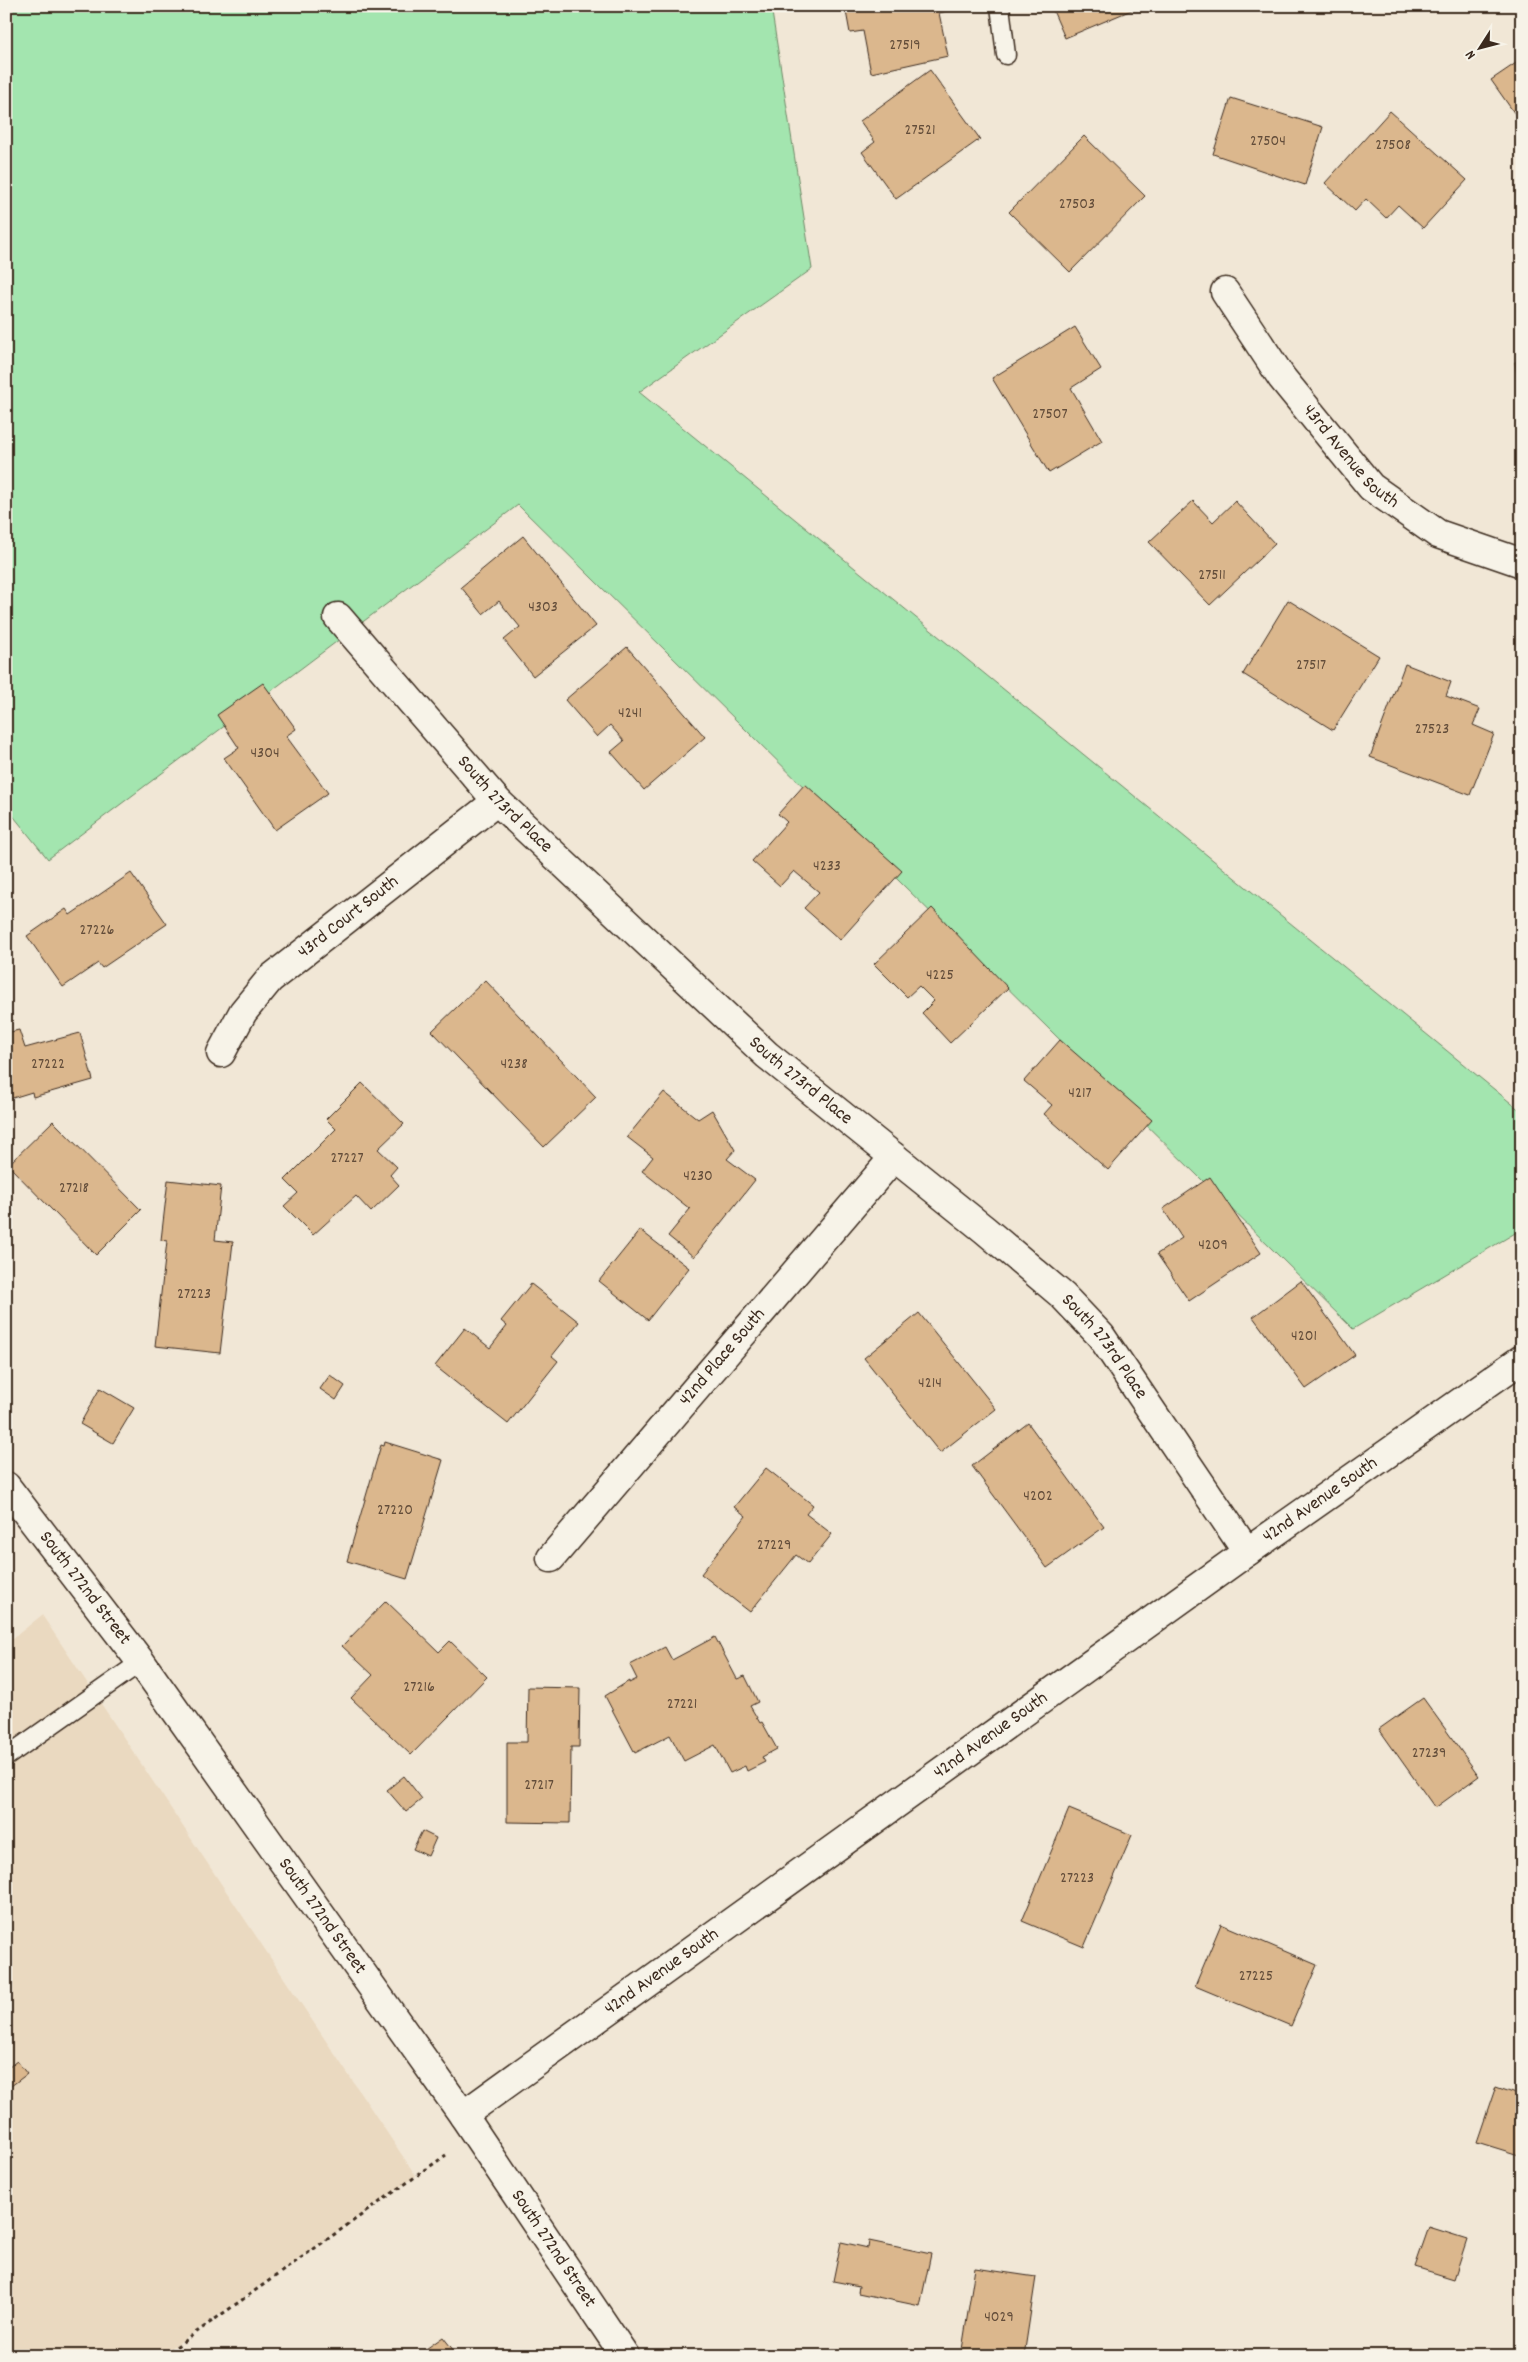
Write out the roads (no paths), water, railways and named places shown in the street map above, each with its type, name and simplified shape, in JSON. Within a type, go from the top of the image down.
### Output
[{"type":"street","name":"43rd Avenue South","points":[[1224,292],[1282,378],[1371,487],[1438,534],[1522,563]]},
{"type":"street","name":"South 273rd Place","points":[[338,617],[496,802],[767,1055],[1063,1296],[1100,1336],[1247,1552]]},
{"type":"street","name":"43rd Court South","points":[[221,1053],[243,1012],[270,979],[496,802]]},
{"type":"street","name":"42nd Place South","points":[[551,1558],[894,1157]]},
{"type":"street","name":"42nd Avenue South","points":[[470,2124],[1247,1552],[1522,1360]]},
{"type":"street","name":"South 272nd Street","points":[[6,1486],[141,1662],[470,2124],[626,2356]]},
{"type":"lane","points":[[1000,6],[1006,55]]},
{"type":"lane","points":[[6,1757],[141,1662]]}]
